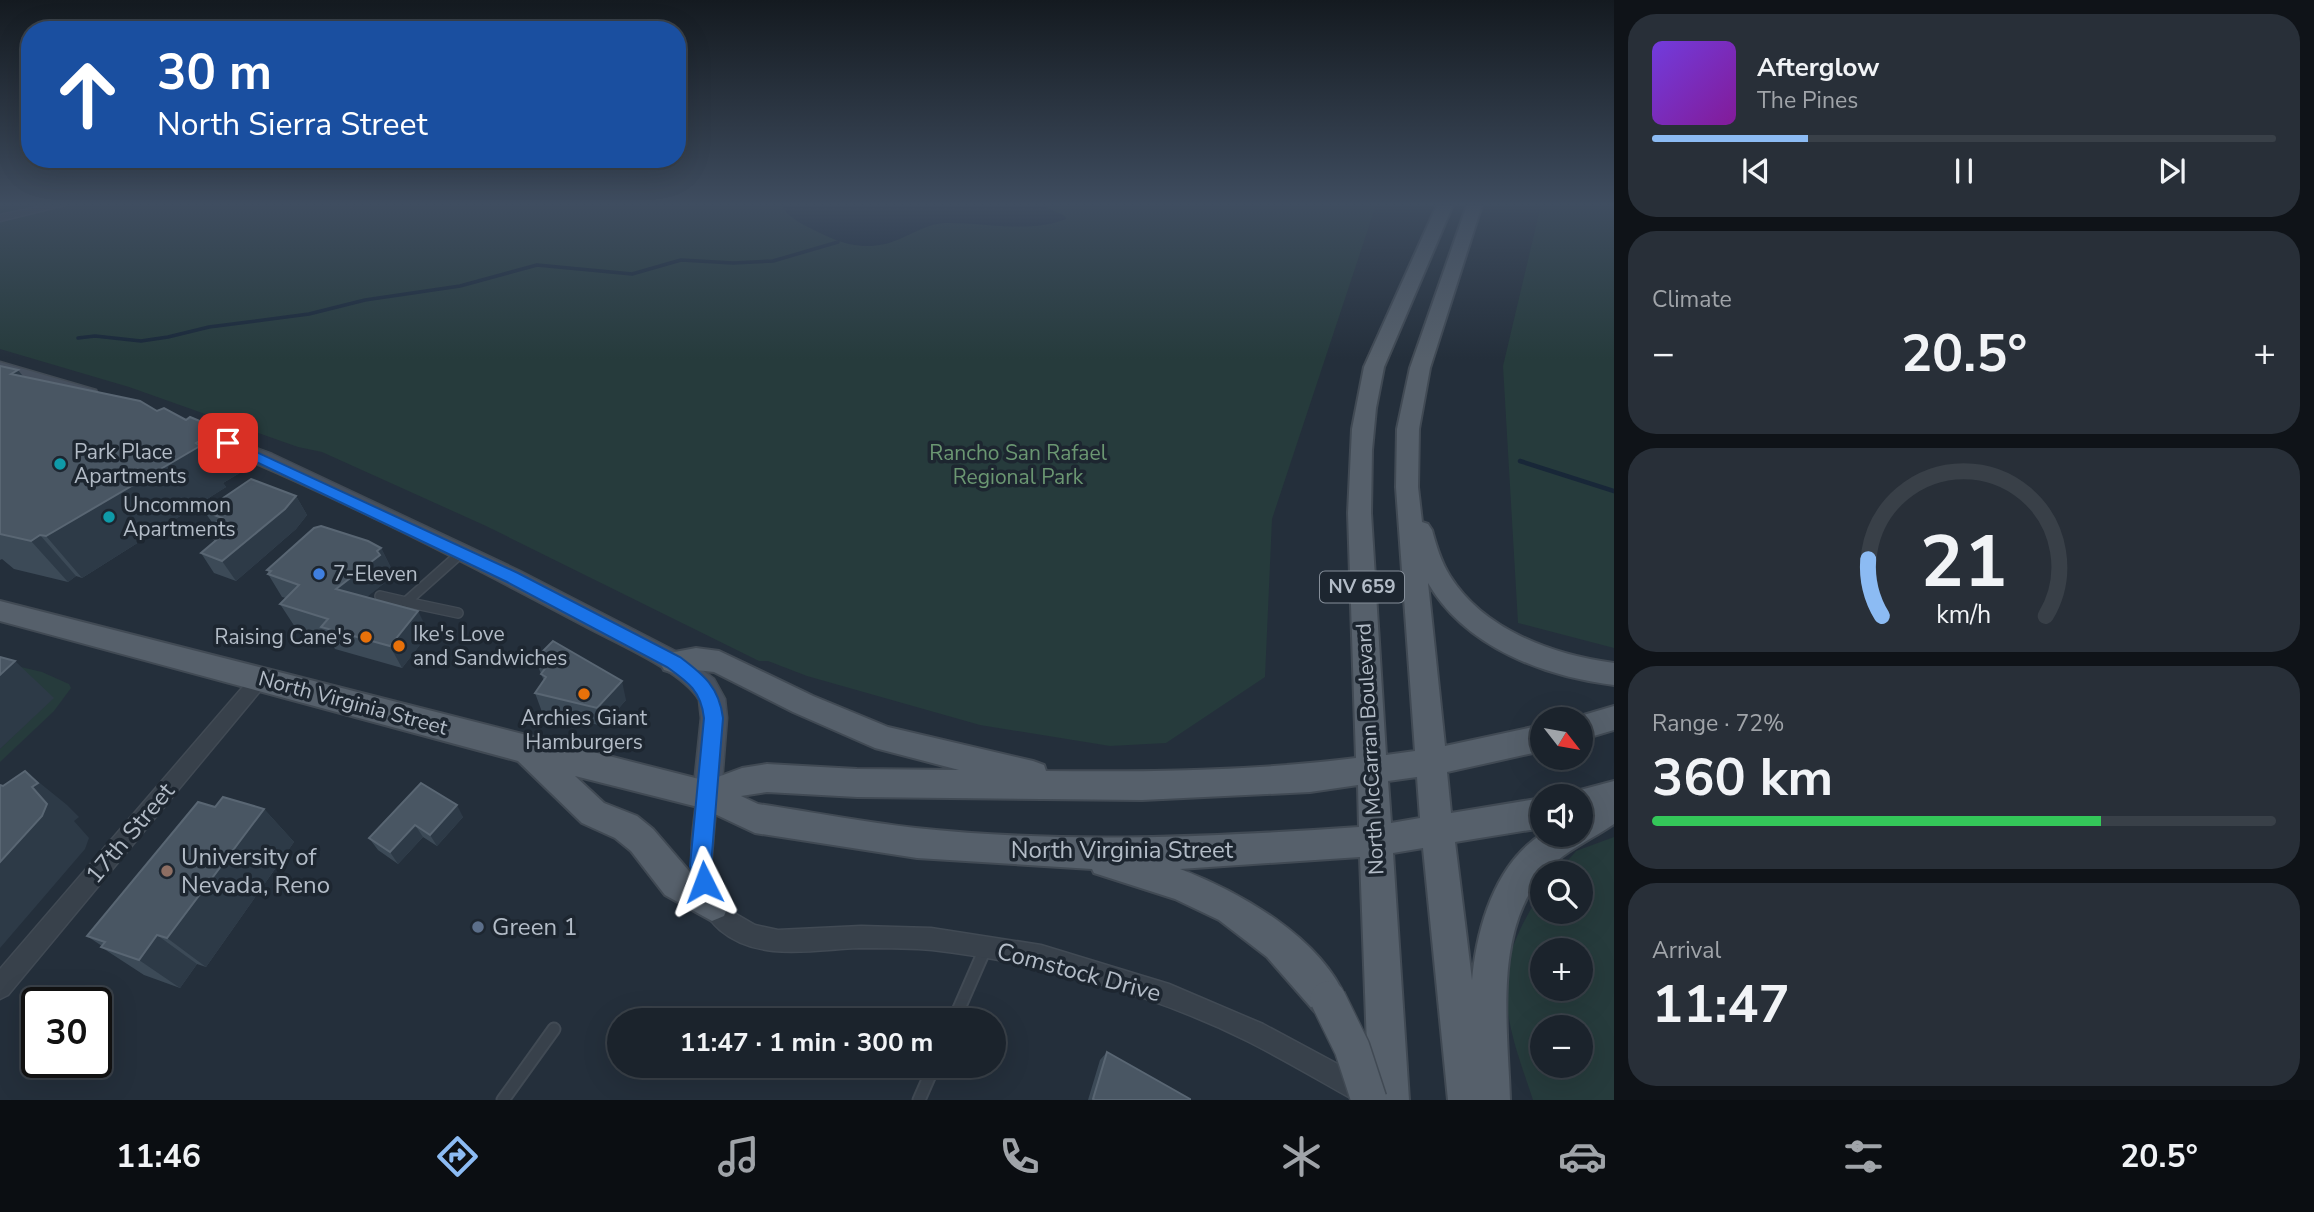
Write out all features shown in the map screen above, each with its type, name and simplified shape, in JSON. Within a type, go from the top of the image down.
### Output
[{"type":"main road","name":"North McCarran Boulevard","points":[[1389,1100],[1359,523],[1362,424],[1367,393],[1381,348],[1422,256]]},
{"type":"main road","name":"NV 659","points":[[1457,256],[1420,368],[1408,429],[1407,487],[1437,830],[1478,1087]]},
{"type":"main road","points":[[0,367],[112,401]]},
{"type":"main road","points":[[174,423],[265,458],[461,553],[674,662],[705,687],[712,699],[714,718],[707,795],[742,782],[767,778],[856,783],[1142,786],[1254,782],[1432,762],[1530,741]]},
{"type":"main road","points":[[1407,487],[1426,552],[1435,572],[1443,586],[1463,608],[1516,646],[1545,659],[1579,670],[1614,674]]},
{"type":"main road","name":"North Virginia Street","points":[[0,611],[707,795],[755,818],[917,843],[1072,853],[1206,853],[1374,841],[1530,815]]},
{"type":"main road","points":[[674,662],[696,659],[719,662],[803,704],[885,739],[1074,785]]},
{"type":"main road","points":[[1593,724],[1614,718]]},
{"type":"main road","points":[[527,750],[593,813],[626,827],[642,839],[677,883],[712,904]]},
{"type":"main road","points":[[1593,800],[1614,794]]},
{"type":"main road","points":[[1593,820],[1614,806]]},
{"type":"main road","points":[[1478,1087],[1490,978],[1505,909],[1517,881],[1532,861],[1552,847]]},
{"type":"main road","points":[[1072,853],[1188,887],[1218,899],[1251,918],[1305,969],[1328,999],[1363,1074],[1369,1100]]},
{"type":"street","name":"17th Street","points":[[0,987],[260,679]]},
{"type":"street","points":[[707,795],[701,866],[712,904]]},
{"type":"street","name":"Comstock Drive","points":[[712,904],[728,922],[752,936],[778,941],[932,939],[1041,957],[1169,996],[1255,1032],[1377,1100]]},
{"type":"lane","points":[[406,602],[461,553]]},
{"type":"lane","points":[[380,596],[458,613]]},
{"type":"lane","points":[[959,1008],[986,947]]},
{"type":"lane","points":[[503,1100],[554,1029]]},
{"type":"lane","points":[[919,1100],[929,1078]]},
{"type":"green space","name":"Rancho San Rafael Regional Park","points":[[0,256],[1359,256],[1272,519],[1265,677],[1166,743],[1110,746],[980,725],[807,676],[768,661],[759,661],[486,526],[322,452],[298,447],[129,387],[0,349]]},
{"type":"green space","points":[[1529,256],[1614,256],[1614,648],[1518,623],[1503,366]]},
{"type":"green space","points":[[0,662],[42,672],[69,684],[71,688],[54,711],[0,762],[0,749],[53,698]]},
{"type":"green space","points":[[1614,837],[1614,1100],[1533,1100],[1510,1022],[1506,990],[1508,963],[1530,910],[1530,924],[1593,924],[1593,861],[1567,861],[1576,851],[1593,847]]},
{"type":"building","points":[[0,366],[18,370],[11,374],[140,401],[157,411],[164,408],[186,420],[190,417],[219,429],[196,443],[200,446],[46,536],[40,535],[31,541],[0,534]]},
{"type":"building","points":[[251,479],[296,496],[285,509],[222,561],[201,553],[221,536],[207,530],[222,518],[204,511]]},
{"type":"building","points":[[321,526],[381,548],[377,551],[380,555],[336,589],[418,611],[390,646],[321,627],[328,619],[280,604],[299,585],[268,574],[271,571],[267,570],[314,528]]},
{"type":"building","points":[[553,641],[622,681],[597,708],[535,693],[546,677],[541,674],[547,666],[535,659]]},
{"type":"building","points":[[0,657],[15,661],[0,675]]},
{"type":"building","points":[[25,771],[38,783],[32,787],[47,804],[42,816],[0,862],[0,785],[3,786]]},
{"type":"building","points":[[421,783],[457,805],[430,835],[415,825],[390,852],[369,838]]},
{"type":"building","points":[[223,797],[264,809],[167,938],[157,935],[139,960],[101,947],[105,942],[87,936],[198,802],[215,807]]},
{"type":"building","points":[[1107,1052],[1190,1099],[1190,1100],[1093,1099]]},
{"type":"waterway","points":[[78,338],[95,336],[141,341],[168,337],[209,327],[309,314],[365,300],[460,286],[537,265],[632,274],[681,260],[733,263],[773,261],[789,256]]},
{"type":"waterway","points":[[1520,461],[1614,491]]},
{"type":"place","name":"Park Place Apartments","points":[[60,464]]},
{"type":"place","name":"Uncommon Apartments","points":[[109,517]]},
{"type":"place","name":"7-Eleven","points":[[319,574]]},
{"type":"place","name":"Raising Cane's","points":[[366,637]]},
{"type":"place","name":"Ike's Love and Sandwiches","points":[[399,646]]},
{"type":"place","name":"Archies Giant Hamburgers","points":[[584,694]]},
{"type":"place","name":"University of Nevada, Reno","points":[[167,871]]},
{"type":"place","name":"Green 1","points":[[478,927]]},
{"type":"route","points":[[228,443],[265,458],[512,578],[674,662],[705,687],[712,699],[714,718],[701,866],[704,882]]}]
